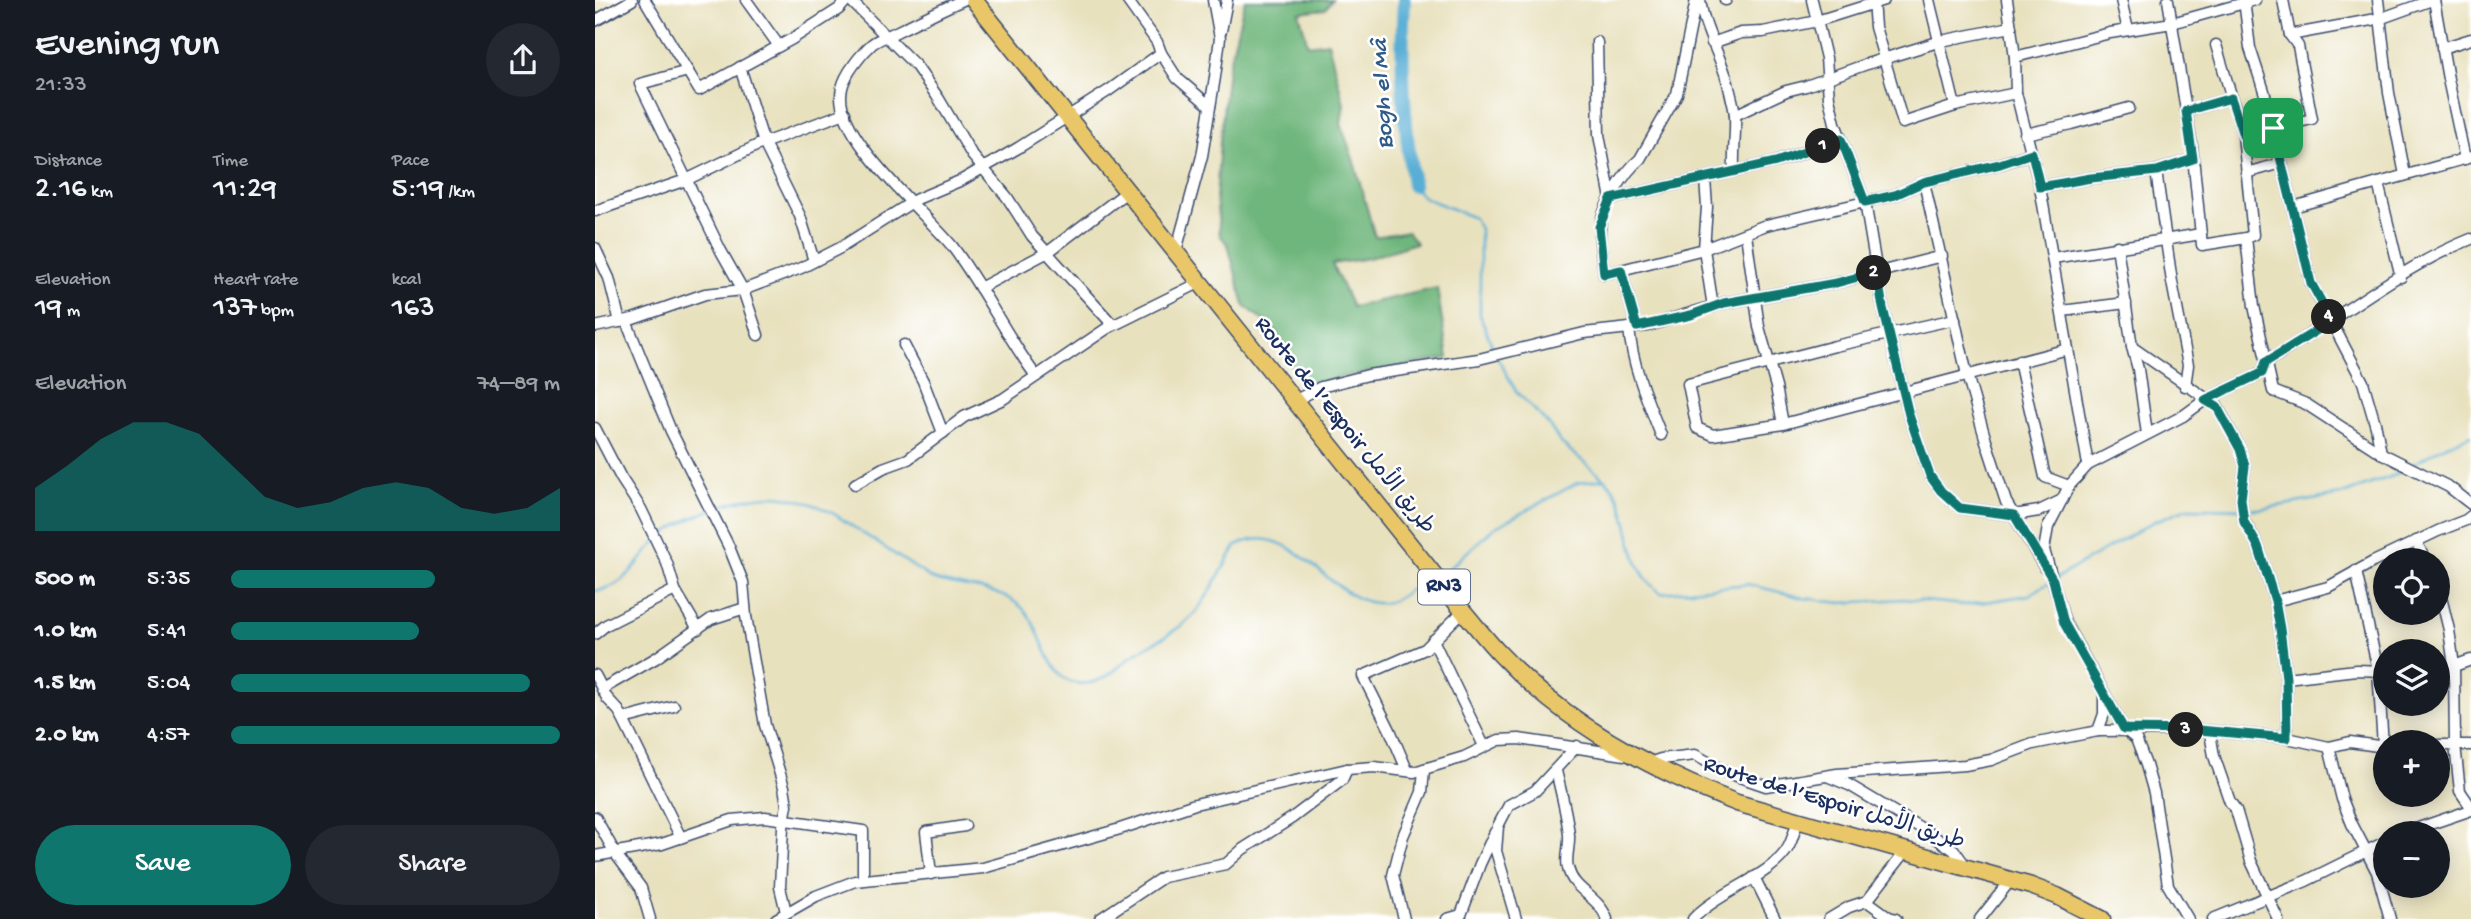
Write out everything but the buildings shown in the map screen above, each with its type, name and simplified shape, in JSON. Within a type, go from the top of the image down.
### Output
[{"type":"highway","name":"Route de l’Espoir طريق الأمل","points":[[974,0],[1464,611],[1503,657],[1527,680],[1561,707],[1642,760],[1695,787],[1737,803],[2057,896],[2102,919]]},
{"type":"street","points":[[595,21],[632,0]]},
{"type":"street","points":[[645,0],[699,90],[779,46],[849,0],[916,66],[972,155],[1007,197],[1032,236],[1113,325]]},
{"type":"street","points":[[745,0],[779,46]]},
{"type":"street","points":[[963,0],[872,44],[851,69],[842,88],[841,103],[850,127],[866,153],[951,246],[980,288],[1015,348],[1036,376]]},
{"type":"street","points":[[1128,0],[1157,42],[1177,78],[1210,106]]},
{"type":"street","points":[[1213,0],[1220,38]]},
{"type":"street","points":[[1175,251],[1202,156],[1227,0]]},
{"type":"street","points":[[1698,0],[1712,43],[1717,47],[1735,115],[1732,145],[1734,170]]},
{"type":"street","points":[[1698,0],[1677,94],[1640,159],[1630,166],[1599,227],[1604,274],[1704,248],[1766,225],[1895,195],[1924,182],[2000,164],[2032,153]]},
{"type":"street","points":[[1812,0],[1826,58],[1829,98],[1865,202],[1889,334],[1918,445],[1930,476],[1941,491],[1960,508],[2014,515],[2039,511],[2062,500]]},
{"type":"street","points":[[1712,43],[1741,33],[1763,32],[1817,21],[1884,0]]},
{"type":"street","points":[[1929,0],[1955,106]]},
{"type":"street","points":[[2007,0],[2015,57],[2016,93],[2040,187],[2088,465]]},
{"type":"street","points":[[2121,0],[2128,30]]},
{"type":"street","points":[[2168,0],[2193,159],[2202,245],[2246,238],[2253,234],[2243,135],[2216,44]]},
{"type":"street","points":[[2243,135],[2312,119],[2298,46],[2290,35],[2283,0]]},
{"type":"street","points":[[2378,0],[2389,93],[2405,175]]},
{"type":"street","points":[[2290,35],[2382,18],[2433,0],[2468,158],[2293,207]]},
{"type":"street","points":[[2015,57],[2128,30],[2172,23],[2248,1],[2250,48],[2273,128],[2311,283],[2363,382],[2381,453]]},
{"type":"street","points":[[1873,2],[1875,27],[1903,123],[1955,106],[2016,93]]},
{"type":"street","points":[[1735,115],[1786,91],[1885,58],[1941,41],[2011,27]]},
{"type":"street","points":[[2442,48],[2471,39]]},
{"type":"street","points":[[1597,42],[1599,135],[1611,199]]},
{"type":"street","points":[[595,327],[623,321],[705,294],[731,289],[743,290],[801,268],[840,248],[911,203],[984,168],[1108,91],[1161,53]]},
{"type":"street","points":[[740,67],[764,143],[800,216],[814,261]]},
{"type":"street","points":[[688,71],[640,83],[743,290],[758,335]]},
{"type":"street","points":[[2186,111],[2231,98]]},
{"type":"street","points":[[2025,134],[2129,108]]},
{"type":"street","points":[[595,211],[686,180],[764,143],[845,113]]},
{"type":"street","points":[[1611,199],[1776,162],[1841,139]]},
{"type":"street","points":[[2040,187],[2157,171],[2193,159]]},
{"type":"street","points":[[2246,173],[2282,163]]},
{"type":"street","points":[[2157,171],[2188,365],[2185,386]]},
{"type":"street","points":[[1705,179],[1704,248],[1713,307]]},
{"type":"street","points":[[1924,182],[1967,375],[2006,502],[2053,580]]},
{"type":"street","points":[[2378,183],[2401,277]]},
{"type":"street","points":[[980,288],[1048,253],[1128,191]]},
{"type":"street","points":[[1746,234],[1759,327],[1783,424]]},
{"type":"street","points":[[2053,258],[2201,234]]},
{"type":"street","points":[[2246,238],[2254,306],[2273,391],[2306,404],[2381,453],[2449,487],[2471,504]]},
{"type":"street","points":[[2189,919],[2168,885],[2154,793],[2136,740],[2124,729],[2064,623],[2044,550],[2047,527],[2069,485],[2088,465],[2183,416],[2205,400],[2262,373],[2266,362],[2369,295],[2450,248],[2471,239]]},
{"type":"street","points":[[2117,246],[2147,434]]},
{"type":"street","points":[[595,248],[609,278],[623,321],[671,431],[729,547],[743,583],[765,725],[787,805],[781,887],[786,912]]},
{"type":"street","points":[[1294,401],[1321,387],[1368,374],[1445,365],[1584,333],[1658,324],[1713,307],[1836,283],[1942,257]]},
{"type":"street","points":[[1621,270],[1633,328],[1630,348],[1661,435]]},
{"type":"street","points":[[855,484],[883,468],[908,459],[964,417],[1003,399],[1113,325],[1201,282]]},
{"type":"street","points":[[2062,311],[2126,303]]},
{"type":"street","points":[[1955,319],[1688,384],[1697,428],[1713,435],[1783,424],[2068,349]]},
{"type":"street","points":[[904,345],[923,381],[943,433]]},
{"type":"street","points":[[2132,346],[2217,407],[2240,449],[2245,466],[2241,499],[2244,522],[2258,546],[2275,601],[2286,678],[2287,738]]},
{"type":"street","points":[[2019,361],[2045,477],[2069,485]]},
{"type":"street","points":[[595,428],[662,552],[675,590],[698,629]]},
{"type":"street","points":[[2275,601],[2315,592],[2471,516]]},
{"type":"street","points":[[2416,541],[2419,548]]},
{"type":"street","points":[[2356,572],[2373,639]]},
{"type":"street","points":[[595,634],[614,620],[675,590]]},
{"type":"street","points":[[602,689],[637,670],[711,619],[745,608]]},
{"type":"street","points":[[1407,770],[1391,730],[1363,676],[1425,649],[1464,611]]},
{"type":"street","points":[[2437,821],[2471,809],[2460,792],[2455,745],[2454,666],[2448,625]]},
{"type":"street","points":[[1433,640],[1484,746]]},
{"type":"street","points":[[2450,666],[2471,660]]},
{"type":"street","points":[[2286,678],[2373,671]]},
{"type":"street","points":[[595,675],[623,719],[681,838]]},
{"type":"street","points":[[2098,730],[2104,714],[2104,696]]},
{"type":"street","points":[[623,719],[674,706]]},
{"type":"street","points":[[776,919],[816,895],[855,881],[983,868],[1195,804],[1347,769],[1374,767],[1414,772],[1464,757],[1499,740],[1520,739],[1642,760],[1695,755],[1728,773],[1766,786],[1827,776],[1991,761],[2033,744],[2098,730],[2199,730],[2287,738],[2329,747],[2350,742],[2373,745]]},
{"type":"street","points":[[2210,733],[2214,756],[2229,802],[2236,810],[2251,861],[2278,919]]},
{"type":"street","points":[[2450,745],[2471,745]]},
{"type":"street","points":[[1447,919],[1461,915],[1480,864],[1509,805],[1535,791],[1577,747]]},
{"type":"street","points":[[2329,747],[2343,799],[2377,872],[2390,919]]},
{"type":"street","points":[[1101,919],[1163,877],[1226,864],[1243,849],[1292,818],[1342,780],[1347,769]]},
{"type":"street","points":[[1404,919],[1393,875],[1403,836],[1422,792],[1425,769]]},
{"type":"street","points":[[1556,771],[1569,839],[1567,867],[1577,886],[1592,896],[1607,919]]},
{"type":"street","points":[[1827,776],[1849,785],[1921,828],[1954,850],[1968,868]]},
{"type":"street","points":[[595,817],[615,853],[641,888],[650,919]]},
{"type":"street","points":[[595,856],[681,838],[733,820],[765,817],[863,831],[863,880]]},
{"type":"street","points":[[1693,919],[1716,899],[1776,863],[1789,848],[1797,820]]},
{"type":"street","points":[[931,874],[926,832],[965,826]]},
{"type":"street","points":[[1498,827],[1496,851],[1515,919]]},
{"type":"street","points":[[2213,919],[2373,849]]},
{"type":"street","points":[[1829,919],[1849,907],[1867,901],[1906,851]]},
{"type":"street","points":[[1754,877],[1775,919]]},
{"type":"street","points":[[1980,919],[2010,881]]},
{"type":"street","points":[[1867,901],[1891,918]]},
{"type":"green space","points":[[1245,0],[1332,0],[1325,9],[1299,12],[1308,45],[1328,42],[1344,104],[1341,124],[1375,237],[1407,231],[1416,243],[1369,258],[1332,264],[1352,307],[1437,288],[1448,358],[1330,379],[1305,388],[1286,357],[1276,331],[1244,305],[1228,245],[1220,235],[1216,198],[1228,68]]},
{"type":"waterway","name":"Bogh el Mâ","points":[[1404,0],[1404,93],[1413,185]]},
{"type":"waterway","points":[[1413,185],[1423,197],[1474,218],[1480,229],[1480,315],[1495,353]]},
{"type":"waterway","points":[[1498,359],[1516,391],[1549,425],[1560,442],[1603,478]]},
{"type":"waterway","points":[[2411,465],[2471,435]]},
{"type":"waterway","points":[[2055,579],[2153,522],[2187,508],[2259,509],[2340,495],[2393,476],[2405,468]]},
{"type":"waterway","points":[[1447,570],[1494,528],[1577,483],[1605,479],[1622,506],[1640,569],[1661,593],[1747,584],[1804,598],[1841,603],[1903,599],[1966,605],[2029,595],[2050,582]]},
{"type":"waterway","points":[[595,591],[615,585],[666,533],[694,517],[745,500],[774,496],[789,498],[811,503],[831,512],[932,579],[999,594],[1019,605],[1033,623],[1055,669],[1062,677],[1081,684],[1106,677],[1132,656],[1183,624],[1203,602],[1236,546],[1257,539],[1277,542],[1296,552],[1351,594],[1370,602],[1392,601],[1428,583]]},
{"type":"route","points":[[2231,98],[2243,135],[2273,128],[2311,283],[2332,321],[2266,362],[2262,373],[2205,400],[2217,407],[2240,449],[2245,466],[2241,499],[2244,522],[2258,546],[2275,601],[2280,629],[2286,678],[2287,738],[2199,730],[2124,729],[2064,623],[2053,580],[2014,515],[1960,508],[1941,491],[1930,476],[1909,415],[1877,272],[1836,283],[1724,303],[1691,315],[1637,327],[1621,270],[1604,274],[1599,227],[1611,199],[1776,162],[1841,139],[1865,202],[1895,195],[1924,182],[2000,164],[2032,153],[2040,187],[2157,171],[2193,159],[2186,111],[2231,98]]}]
